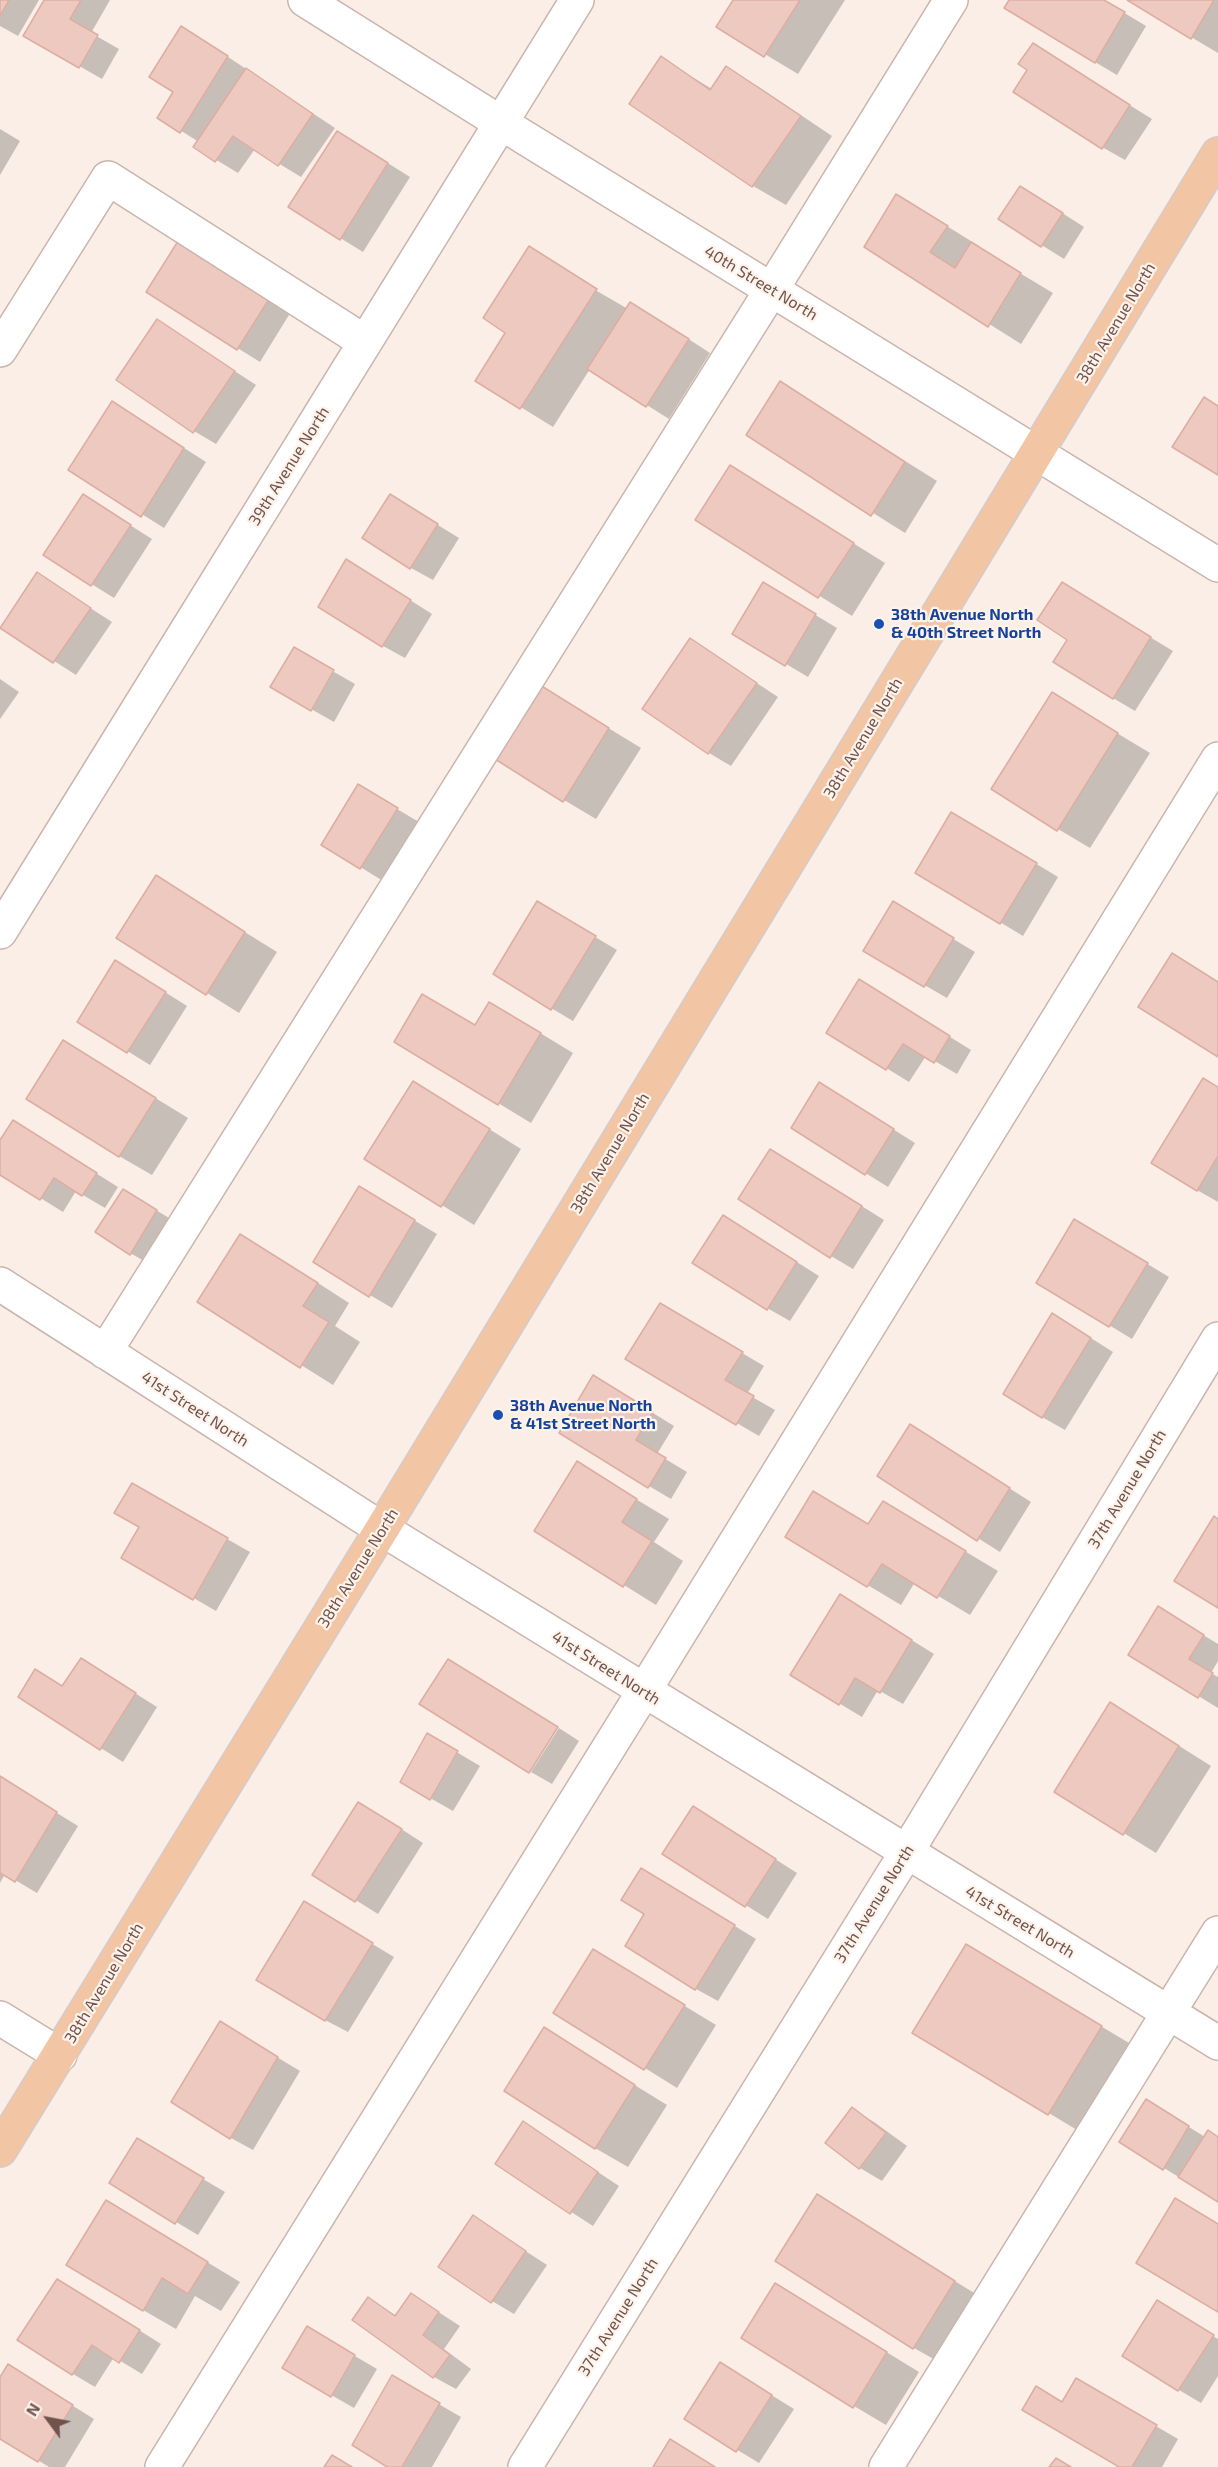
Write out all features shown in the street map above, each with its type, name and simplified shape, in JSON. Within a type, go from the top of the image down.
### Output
[{"type":"main road","name":"38th Avenue North","points":[[0,2150],[382,1529],[1218,154]]},
{"type":"street","name":"40th Street North","points":[[305,0],[1218,564]]},
{"type":"street","name":"39th Avenue North","points":[[0,932],[578,0]]},
{"type":"street","points":[[105,1352],[772,290],[951,0]]},
{"type":"street","points":[[0,350],[108,178],[365,342]]},
{"type":"street","points":[[162,2467],[644,1691],[1218,759]]},
{"type":"street","name":"41st Street North","points":[[0,1284],[382,1529],[1218,2043]]},
{"type":"street","name":"37th Avenue North","points":[[525,2467],[906,1852],[1218,1339]]},
{"type":"street","points":[[886,2467],[1218,1933]]},
{"type":"street","points":[[0,2018],[60,2055]]},
{"type":"building","points":[[0,0],[9,0],[0,16]]},
{"type":"building","points":[[44,0],[81,0],[70,19],[98,35],[79,68],[23,36]]},
{"type":"building","points":[[733,0],[800,0],[764,57],[716,27]]},
{"type":"building","points":[[1009,0],[1104,0],[1125,12],[1095,63],[1004,8]]},
{"type":"building","points":[[1127,0],[1214,0],[1191,39]]},
{"type":"building","points":[[181,26],[228,56],[180,133],[157,118],[173,92],[149,77]]},
{"type":"building","points":[[1033,43],[1130,105],[1102,149],[1013,92],[1027,70],[1018,64]]},
{"type":"building","points":[[661,56],[710,90],[726,66],[801,116],[752,187],[629,104]]},
{"type":"building","points":[[246,68],[313,114],[278,166],[233,136],[215,162],[193,147]]},
{"type":"building","points":[[337,131],[388,163],[340,240],[288,207]]},
{"type":"building","points":[[1020,186],[1063,213],[1041,247],[998,219]]},
{"type":"building","points":[[896,194],[948,226],[930,252],[955,268],[971,242],[1021,273],[988,327],[864,247]]},
{"type":"building","points":[[180,238],[271,296],[237,350],[146,292]]},
{"type":"building","points":[[529,246],[597,289],[520,409],[475,381],[505,333],[483,318]]},
{"type":"building","points":[[630,302],[689,339],[646,407],[587,369]]},
{"type":"building","points":[[157,319],[235,371],[193,433],[116,380]]},
{"type":"building","points":[[780,381],[905,462],[871,516],[746,435]]},
{"type":"building","points":[[1204,397],[1218,406],[1218,475],[1172,447]]},
{"type":"building","points":[[112,401],[184,448],[141,517],[68,470]]},
{"type":"building","points":[[730,465],[854,543],[818,598],[695,520]]},
{"type":"building","points":[[83,494],[131,525],[91,586],[43,555]]},
{"type":"building","points":[[390,494],[438,524],[410,569],[362,538]]},
{"type":"building","points":[[346,559],[411,600],[382,647],[318,607]]},
{"type":"building","points":[[37,572],[91,608],[53,663],[0,628]]},
{"type":"building","points":[[763,582],[816,614],[785,666],[732,634]]},
{"type":"building","points":[[1062,582],[1151,637],[1113,699],[1053,662],[1067,640],[1037,620]]},
{"type":"building","points":[[690,638],[757,683],[708,754],[642,709]]},
{"type":"building","points":[[294,647],[334,670],[311,711],[270,687]]},
{"type":"building","points":[[532,680],[609,728],[563,802],[487,754]]},
{"type":"building","points":[[1052,692],[1118,733],[1057,831],[991,789]]},
{"type":"building","points":[[358,784],[398,808],[360,869],[321,845]]},
{"type":"building","points":[[951,812],[1037,863],[1000,924],[915,873]]},
{"type":"building","points":[[156,875],[245,932],[206,995],[116,938]]},
{"type":"building","points":[[537,901],[596,936],[551,1010],[493,974]]},
{"type":"building","points":[[893,901],[954,938],[924,987],[863,951]]},
{"type":"building","points":[[1172,953],[1218,982],[1218,1057],[1138,1007]]},
{"type":"building","points":[[115,960],[166,992],[127,1053],[77,1022]]},
{"type":"building","points":[[859,979],[950,1036],[934,1063],[903,1044],[886,1070],[826,1033]]},
{"type":"building","points":[[422,994],[475,1025],[489,1002],[541,1033],[498,1105],[394,1042]]},
{"type":"building","points":[[63,1040],[156,1098],[119,1157],[26,1099]]},
{"type":"building","points":[[1203,1078],[1218,1087],[1218,1156],[1197,1191],[1151,1163]]},
{"type":"building","points":[[413,1081],[490,1129],[441,1207],[364,1159]]},
{"type":"building","points":[[819,1082],[894,1129],[865,1175],[791,1128]]},
{"type":"building","points":[[13,1120],[97,1173],[82,1196],[54,1178],[40,1200],[0,1175],[0,1140]]},
{"type":"building","points":[[770,1149],[862,1206],[830,1258],[738,1199]]},
{"type":"building","points":[[359,1186],[415,1220],[369,1297],[313,1262]]},
{"type":"building","points":[[123,1189],[157,1210],[130,1255],[95,1232]]},
{"type":"building","points":[[723,1215],[797,1262],[767,1310],[692,1263]]},
{"type":"building","points":[[1074,1219],[1148,1263],[1109,1327],[1036,1283]]},
{"type":"building","points":[[240,1234],[318,1283],[303,1306],[329,1322],[300,1368],[197,1302]]},
{"type":"building","points":[[660,1303],[743,1352],[725,1380],[754,1396],[736,1425],[625,1359]]},
{"type":"building","points":[[1052,1313],[1091,1338],[1042,1418],[1003,1394]]},
{"type":"building","points":[[593,1375],[653,1412],[636,1440],[666,1458],[648,1488],[559,1433]]},
{"type":"building","points":[[910,1424],[1010,1488],[977,1541],[877,1476]]},
{"type":"building","points":[[577,1461],[637,1499],[622,1522],[652,1541],[623,1587],[534,1531]]},
{"type":"building","points":[[132,1483],[228,1538],[193,1600],[121,1558],[139,1527],[114,1513]]},
{"type":"building","points":[[813,1491],[868,1524],[883,1501],[966,1551],[937,1598],[882,1564],[867,1587],[785,1537]]},
{"type":"building","points":[[1214,1516],[1218,1519],[1218,1608],[1174,1581]]},
{"type":"building","points":[[840,1594],[912,1640],[880,1693],[855,1678],[839,1705],[790,1675]]},
{"type":"building","points":[[1158,1606],[1204,1635],[1189,1659],[1213,1673],[1198,1698],[1128,1655]]},
{"type":"building","points":[[81,1658],[136,1693],[100,1750],[18,1697],[35,1669],[62,1686]]},
{"type":"building","points":[[448,1659],[558,1727],[529,1773],[419,1704]]},
{"type":"building","points":[[1110,1702],[1179,1746],[1123,1835],[1054,1792]]},
{"type":"building","points":[[427,1733],[458,1751],[430,1800],[400,1782]]},
{"type":"building","points":[[0,1776],[57,1812],[15,1882],[0,1873]]},
{"type":"building","points":[[358,1802],[402,1829],[355,1902],[312,1875]]},
{"type":"building","points":[[693,1806],[776,1859],[745,1907],[662,1854]]},
{"type":"building","points":[[641,1868],[735,1925],[695,1990],[625,1946],[644,1914],[621,1900]]},
{"type":"building","points":[[304,1901],[373,1943],[325,2021],[256,1980]]},
{"type":"building","points":[[966,1944],[1102,2026],[1048,2115],[912,2033]]},
{"type":"building","points":[[593,1949],[685,2005],[644,2070],[553,2013]]},
{"type":"building","points":[[220,2021],[278,2057],[230,2139],[171,2102]]},
{"type":"building","points":[[544,2027],[635,2085],[595,2149],[504,2091]]},
{"type":"building","points":[[1146,2099],[1189,2126],[1163,2170],[1119,2142]]},
{"type":"building","points":[[852,2107],[886,2133],[859,2169],[825,2143]]},
{"type":"building","points":[[523,2121],[598,2172],[570,2214],[495,2164]]},
{"type":"building","points":[[1208,2130],[1218,2137],[1218,2202],[1178,2177]]},
{"type":"building","points":[[137,2138],[204,2178],[175,2224],[109,2183]]},
{"type":"building","points":[[817,2194],[955,2281],[913,2349],[775,2261]]},
{"type":"building","points":[[1175,2198],[1218,2224],[1218,2312],[1136,2263]]},
{"type":"building","points":[[106,2200],[208,2262],[188,2294],[162,2278],[143,2311],[66,2265]]},
{"type":"building","points":[[473,2215],[526,2251],[491,2303],[438,2267]]},
{"type":"building","points":[[57,2279],[140,2330],[119,2363],[92,2345],[72,2375],[17,2340]]},
{"type":"building","points":[[775,2283],[887,2352],[853,2408],[741,2338]]},
{"type":"building","points":[[411,2293],[439,2312],[423,2335],[450,2355],[433,2378],[352,2320],[368,2297],[395,2316]]},
{"type":"building","points":[[1157,2300],[1214,2335],[1178,2391],[1122,2356]]},
{"type":"building","points":[[307,2326],[355,2355],[331,2397],[282,2368]]},
{"type":"building","points":[[720,2362],[772,2395],[736,2452],[684,2419]]},
{"type":"building","points":[[8,2364],[73,2405],[38,2462],[0,2439],[0,2377]]},
{"type":"building","points":[[392,2375],[440,2403],[402,2467],[387,2467],[352,2445]]},
{"type":"building","points":[[1076,2378],[1157,2425],[1132,2467],[1119,2467],[1022,2410],[1036,2386],[1062,2402]]},
{"type":"building","points":[[670,2439],[715,2467],[653,2467]]},
{"type":"building","points":[[332,2455],[352,2467],[324,2467]]},
{"type":"building","points":[[1056,2458],[1071,2467],[1049,2467]]},
{"type":"place","name":"38th Avenue North & 40th Street North","points":[[879,624]]},
{"type":"place","name":"38th Avenue North & 41st Street North","points":[[498,1415]]}]
